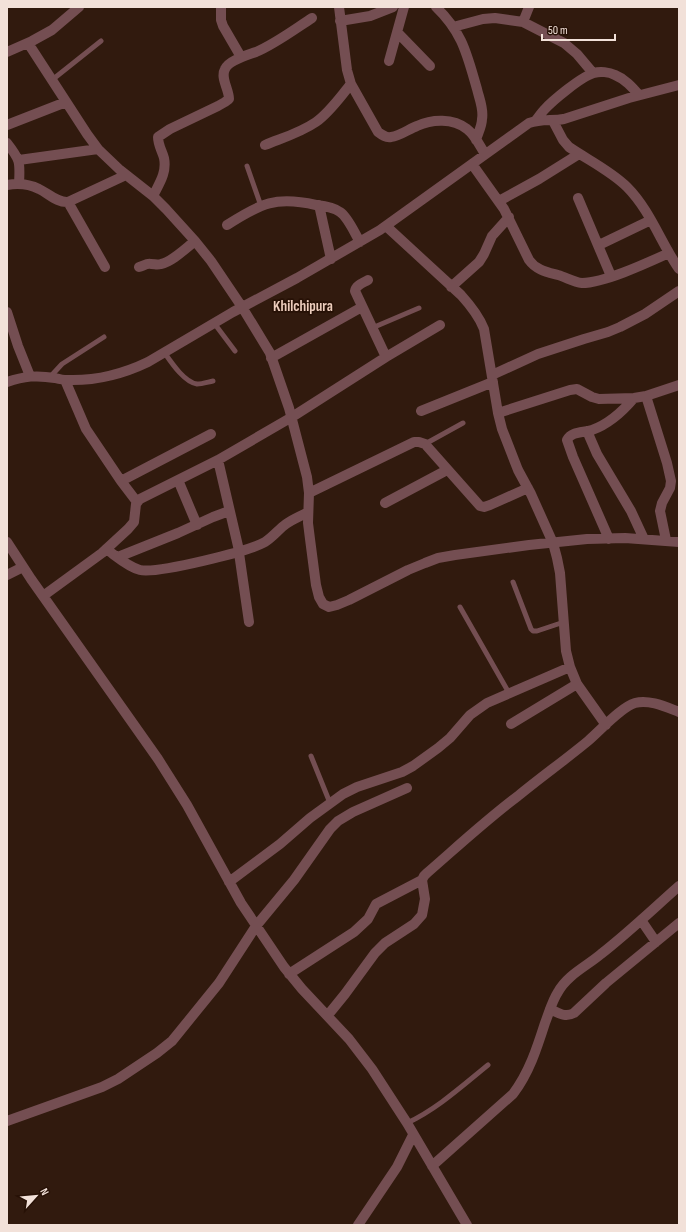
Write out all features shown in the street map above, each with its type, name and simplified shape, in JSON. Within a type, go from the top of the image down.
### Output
[{"type":"street","points":[[7,52],[52,30],[78,7]]},
{"type":"street","points":[[221,7],[221,20],[223,26],[241,57]]},
{"type":"street","points":[[339,7],[346,70],[351,84],[378,132],[383,136],[391,138],[424,123],[446,121],[458,124],[468,130],[485,154]]},
{"type":"street","points":[[340,21],[370,16],[393,7]]},
{"type":"street","points":[[389,61],[404,7]]},
{"type":"street","points":[[436,7],[453,26],[465,47],[482,107],[482,119],[476,140]]},
{"type":"street","points":[[523,22],[529,7]]},
{"type":"street","points":[[153,196],[164,174],[165,165],[158,142],[158,137],[170,129],[229,99],[223,74],[227,65],[241,57],[266,47],[312,18]]},
{"type":"street","points":[[453,26],[483,19],[495,18],[523,22],[564,43],[577,54],[594,73]]},
{"type":"street","points":[[397,32],[430,66]]},
{"type":"street","points":[[28,43],[98,149],[126,175],[153,196],[195,241],[211,261],[242,307],[271,358],[292,417],[307,477],[309,493],[309,534],[316,585],[319,597],[323,604],[329,606],[337,605],[408,570],[438,558],[553,543],[609,539],[644,539],[679,542]]},
{"type":"street","points":[[536,120],[544,110],[564,93],[584,78],[594,73],[604,72],[616,75],[626,82],[639,95]]},
{"type":"street","points":[[265,144],[301,130],[316,121],[334,105],[351,84]]},
{"type":"street","points":[[7,382],[30,376],[50,377],[65,380],[100,378],[122,373],[148,362],[242,307],[331,259],[386,226],[529,122],[536,120],[553,121],[574,116],[639,95],[679,85]]},
{"type":"street","points":[[7,125],[66,102]]},
{"type":"street","points":[[553,121],[563,140],[569,147],[618,179],[638,200],[679,269]]},
{"type":"street","points":[[7,143],[19,160],[19,184]]},
{"type":"street","points":[[19,160],[98,149]]},
{"type":"street","points":[[499,201],[539,179],[579,154]]},
{"type":"street","points":[[472,164],[499,201],[509,217],[529,260],[537,268],[566,277],[576,282],[583,283],[600,280],[650,262],[669,253]]},
{"type":"street","points":[[7,185],[19,184],[34,187],[60,201],[68,202],[126,175]]},
{"type":"street","points":[[578,198],[611,276]]},
{"type":"street","points":[[227,225],[244,214],[261,206],[288,201],[302,202],[334,209],[343,215],[360,242]]},
{"type":"street","points":[[68,202],[105,267]]},
{"type":"street","points":[[319,205],[331,259]]},
{"type":"street","points":[[451,287],[479,262],[492,236],[509,217]]},
{"type":"street","points":[[599,245],[650,220]]},
{"type":"street","points":[[386,226],[468,303],[481,321],[484,329],[498,413],[510,451],[553,543],[560,573],[566,651],[570,667],[577,684],[606,725]]},
{"type":"street","points":[[139,267],[146,264],[163,264],[195,241]]},
{"type":"street","points":[[368,280],[355,288],[355,291],[386,357]]},
{"type":"street","points":[[421,411],[492,379],[538,354],[620,327],[645,314],[679,292]]},
{"type":"street","points":[[271,358],[362,307]]},
{"type":"street","points":[[7,312],[30,376]]},
{"type":"street","points":[[43,596],[106,549],[133,524],[135,520],[135,508],[137,502],[144,497],[218,460],[292,417],[386,357],[440,325]]},
{"type":"street","points":[[65,380],[86,429],[137,502]]},
{"type":"street","points":[[498,413],[570,390],[577,389],[599,399],[634,398],[679,386]]},
{"type":"street","points":[[646,396],[667,463],[671,481],[670,488],[660,511],[666,540]]},
{"type":"street","points":[[609,539],[567,440],[569,437],[581,431],[587,431],[602,425],[626,408],[634,398]]},
{"type":"street","points":[[587,431],[598,454],[631,511],[644,539]]},
{"type":"street","points":[[121,481],[211,434]]},
{"type":"street","points":[[309,493],[414,442],[425,444],[480,506],[484,507],[528,488]]},
{"type":"street","points":[[218,460],[238,552],[249,622]]},
{"type":"street","points":[[385,503],[447,470]]},
{"type":"street","points":[[178,480],[197,525]]},
{"type":"street","points":[[118,557],[229,511]]},
{"type":"street","points":[[106,549],[140,570],[148,571],[174,567],[238,552],[256,546],[265,542],[286,524],[308,512]]},
{"type":"street","points":[[7,542],[43,596],[158,759],[187,805],[240,903],[289,974],[349,1039],[372,1069],[407,1123],[467,1225]]},
{"type":"street","points":[[7,575],[23,567]]},
{"type":"street","points":[[229,882],[343,794],[357,787],[394,775],[413,766],[450,738],[476,710],[487,703],[509,692],[570,667]]},
{"type":"street","points":[[511,724],[577,684]]},
{"type":"street","points":[[289,974],[354,932],[368,919],[376,904],[422,880],[427,873],[501,809],[567,758],[627,707],[639,702],[660,705],[679,712]]},
{"type":"street","points":[[7,1121],[102,1087],[118,1079],[157,1054],[172,1040],[219,983],[256,926],[294,880],[330,829],[338,821],[353,812],[407,788]]},
{"type":"street","points":[[328,1015],[375,953],[384,944],[414,924],[422,915],[425,899],[422,880]]},
{"type":"street","points":[[432,1166],[513,1094],[521,1083],[533,1059],[550,1009],[558,991],[563,984],[575,973],[602,954],[679,886]]},
{"type":"street","points":[[642,920],[656,942]]},
{"type":"street","points":[[550,1009],[565,1016],[570,1016],[606,983],[679,923]]},
{"type":"street","points":[[358,1225],[397,1167],[413,1135]]},
{"type":"lane","points":[[52,80],[101,41]]},
{"type":"lane","points":[[247,166],[261,206]]},
{"type":"lane","points":[[372,328],[419,308]]},
{"type":"lane","points":[[214,323],[235,352]]},
{"type":"lane","points":[[50,377],[62,364],[104,337]]},
{"type":"lane","points":[[164,352],[180,372],[192,382],[197,384],[213,381]]},
{"type":"lane","points":[[425,444],[463,423]]},
{"type":"lane","points":[[513,582],[533,631],[564,622]]},
{"type":"lane","points":[[460,607],[509,692]]},
{"type":"lane","points":[[311,756],[330,803]]},
{"type":"lane","points":[[407,1123],[439,1105],[488,1065]]},
{"type":"district","name":"Khilchipura","points":[[303,306]]}]
